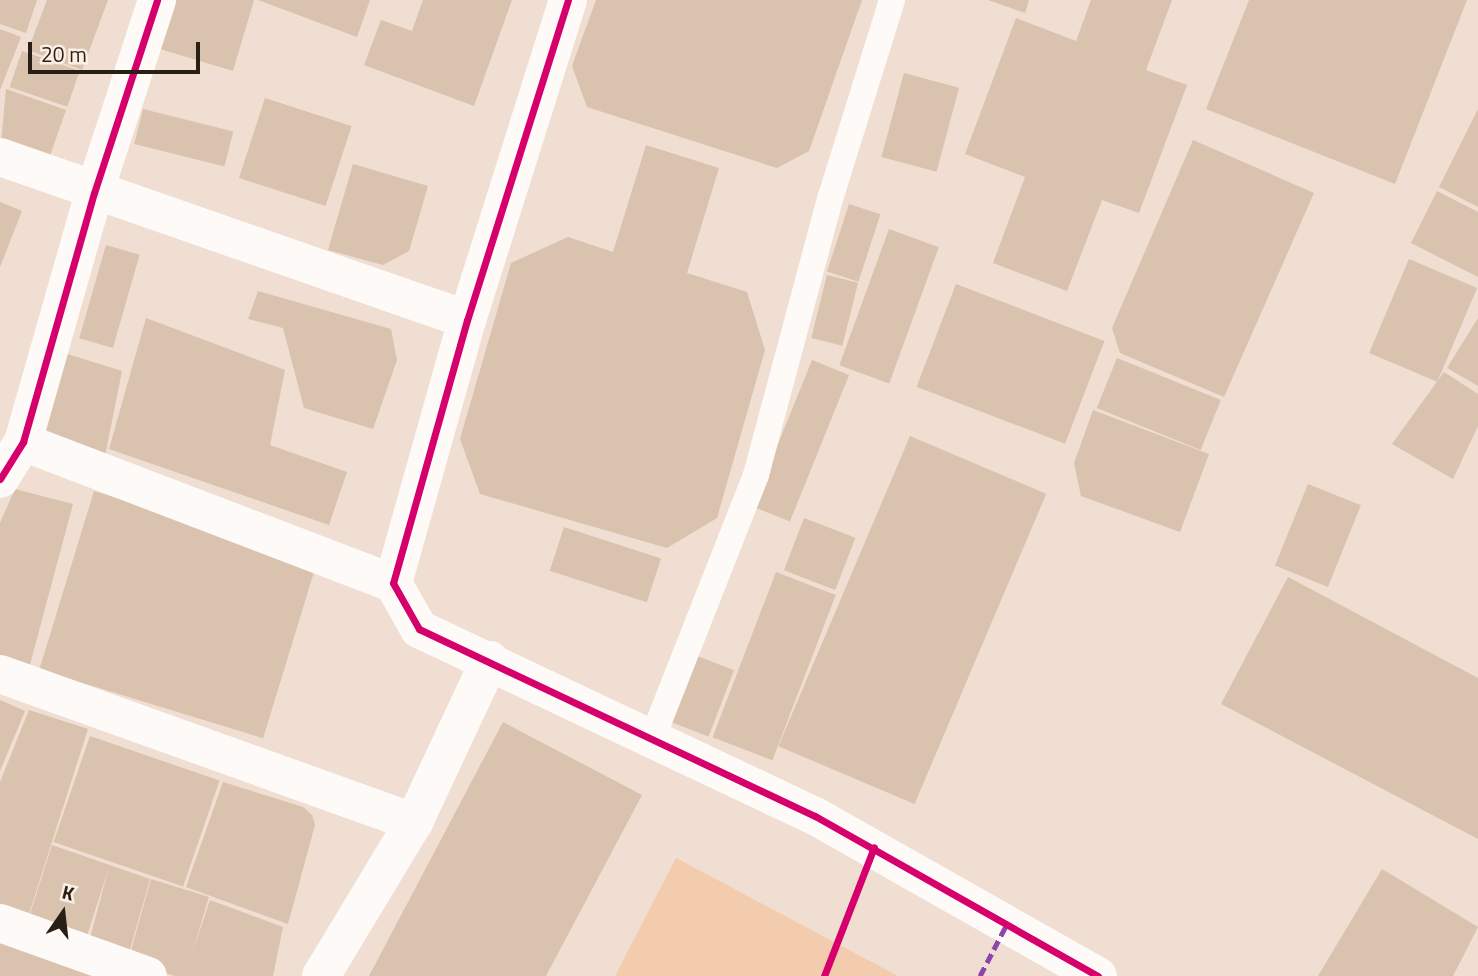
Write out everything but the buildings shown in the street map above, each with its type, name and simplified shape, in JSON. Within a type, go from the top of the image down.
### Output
[{"type":"street","points":[[0,479],[23,442],[94,193],[157,0]]},
{"type":"street","points":[[393,583],[467,320],[568,0]]},
{"type":"street","points":[[0,158],[94,193],[467,320]]},
{"type":"street","points":[[23,442],[393,583],[419,629],[490,660],[874,847],[1098,976]]},
{"type":"street","points":[[321,976],[414,821],[490,660]]},
{"type":"street","points":[[0,674],[414,821]]},
{"type":"street","points":[[0,923],[148,976]]},
{"type":"lane","points":[[652,739],[756,475],[831,197],[892,0]]},
{"type":"shaded area","points":[[676,858],[898,976],[615,976]]},
{"type":"marked path","points":[[980,976],[1007,924]]},
{"type":"cycle path","points":[[0,479],[23,442],[94,193],[157,0]]},
{"type":"cycle path","points":[[568,0],[467,320],[393,583],[419,629],[815,816],[1098,976]]},
{"type":"cycle path","points":[[824,976],[874,847]]}]
